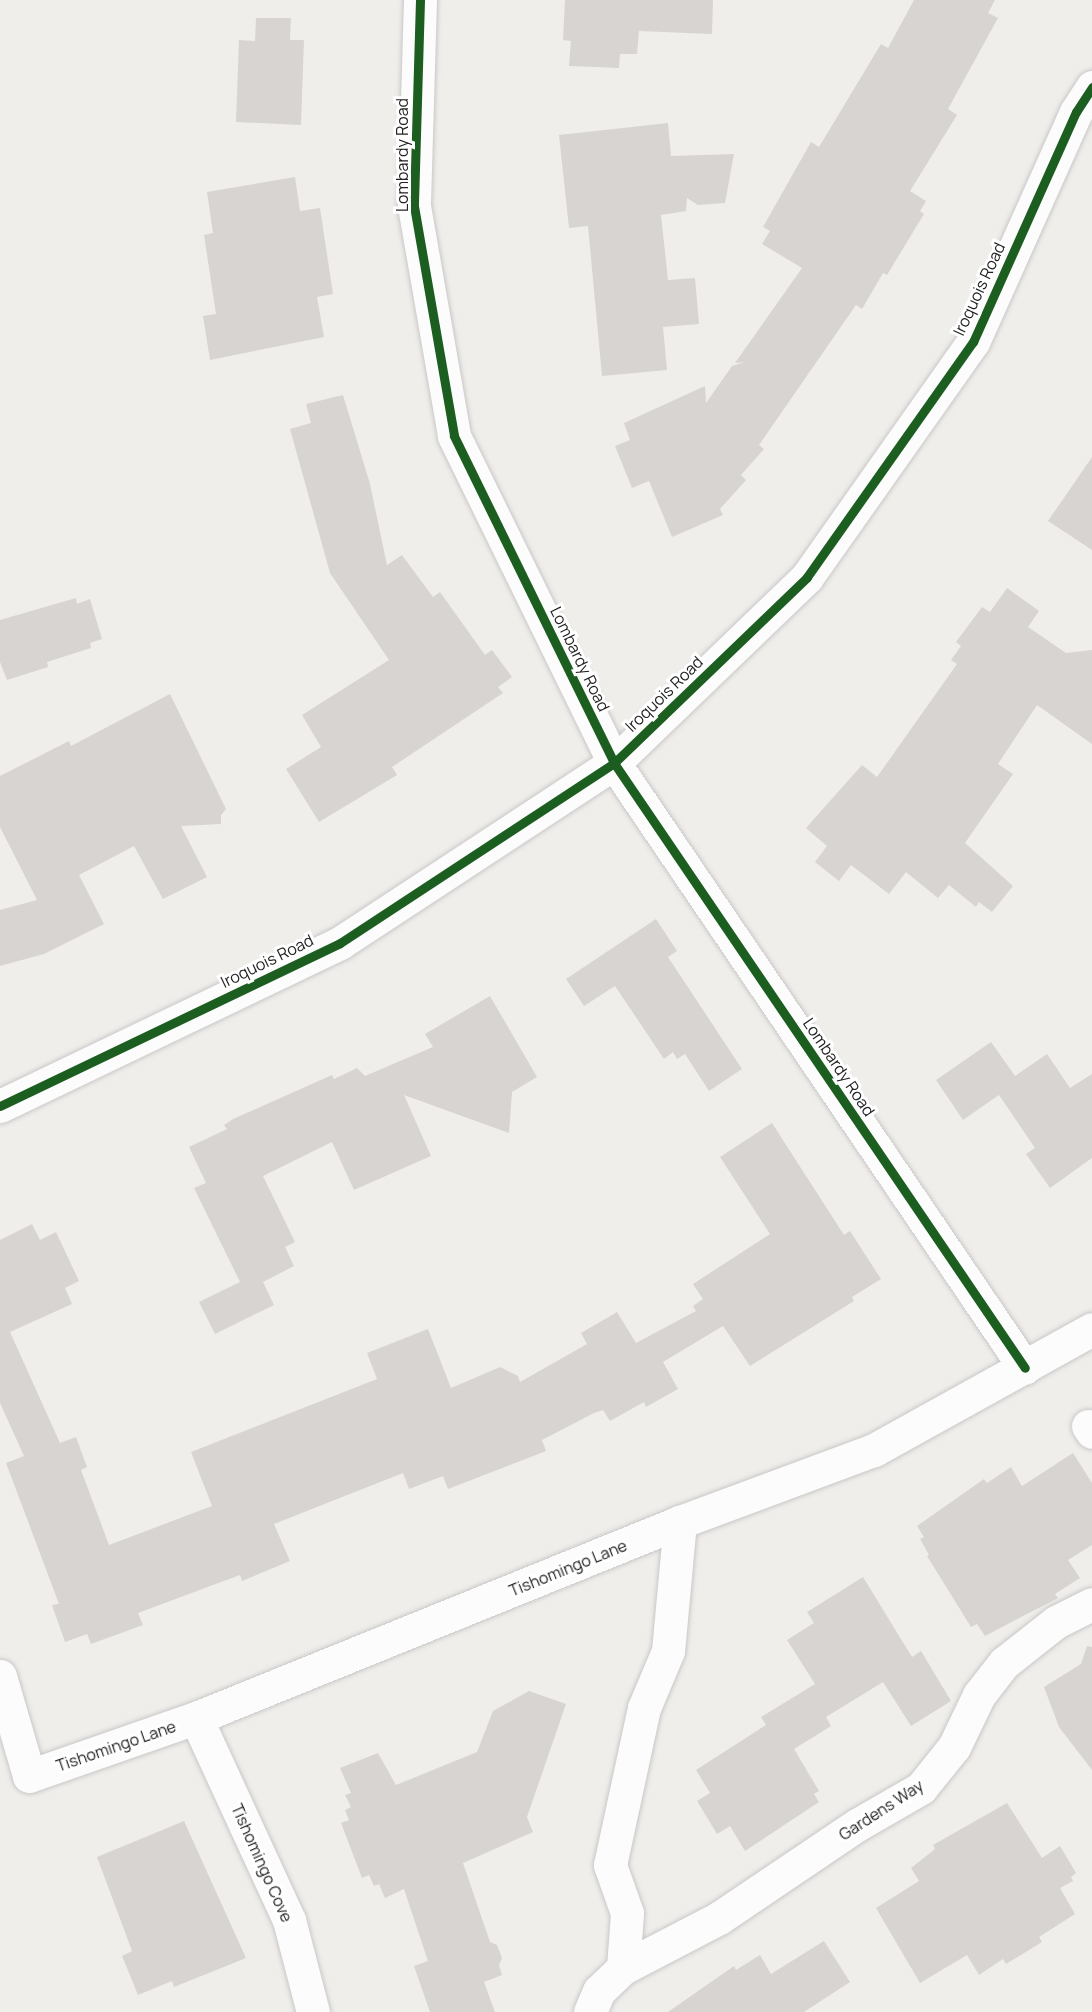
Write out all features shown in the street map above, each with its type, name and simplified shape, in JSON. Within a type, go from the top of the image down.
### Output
[{"type":"street","name":"Lombardy Road","points":[[420,0],[414,206],[454,436],[614,763],[1025,1368]]},
{"type":"street","name":"Iroquois Road","points":[[0,1106],[340,943],[614,763],[807,577],[856,509],[973,342],[1076,112],[1092,87]]},
{"type":"street","name":"Tishomingo Lane","points":[[0,1676],[29,1776],[196,1718],[680,1522],[874,1450],[1092,1329]]},
{"type":"street","points":[[623,1968],[627,1913],[610,1865],[644,1708],[668,1651],[680,1522]]},
{"type":"street","name":"Gardens Way","points":[[590,2012],[599,1991],[623,1968],[719,1918],[857,1825],[921,1788],[954,1747],[979,1695],[1004,1663],[1056,1622],[1092,1604]]},
{"type":"street","name":"Tishomingo Cove","points":[[196,1718],[289,1920],[314,2012]]},
{"type":"building","points":[[565,0],[713,0],[712,34],[639,31],[637,54],[620,54],[619,68],[569,66],[571,41],[563,40]]},
{"type":"building","points":[[914,0],[995,0],[988,13],[998,18],[948,109],[957,115],[910,191],[926,201],[920,211],[924,214],[887,275],[883,273],[862,309],[856,305],[759,445],[764,449],[741,475],[746,480],[720,509],[723,515],[672,537],[649,481],[632,488],[615,446],[630,440],[624,423],[705,386],[706,403],[732,366],[745,362],[735,363],[802,268],[762,244],[770,231],[763,227],[811,142],[819,147],[881,44],[888,48]]},
{"type":"building","points":[[256,18],[291,18],[290,40],[304,40],[301,125],[236,122],[239,40],[255,41]]},
{"type":"building","points":[[668,123],[671,156],[734,154],[725,203],[698,205],[687,198],[686,211],[661,215],[668,280],[695,278],[699,324],[663,327],[667,370],[602,376],[588,226],[569,228],[559,135]]},
{"type":"building","points":[[295,177],[300,211],[320,208],[333,294],[317,297],[324,337],[210,360],[203,316],[216,314],[204,235],[213,233],[207,192]]},
{"type":"building","points":[[343,395],[370,484],[387,565],[402,555],[433,597],[440,592],[485,655],[492,650],[512,677],[498,687],[503,693],[392,767],[397,775],[319,822],[286,769],[321,747],[302,715],[389,660],[330,573],[290,429],[311,423],[306,404]]},
{"type":"building","points":[[1092,457],[1092,550],[1048,521]]},
{"type":"building","points":[[1007,588],[1039,611],[1028,627],[1066,653],[1092,650],[1092,744],[1037,705],[998,764],[1013,774],[965,843],[1013,886],[992,912],[979,902],[976,907],[949,885],[938,898],[906,872],[889,894],[851,865],[839,881],[815,862],[827,846],[806,828],[862,765],[877,777],[957,664],[951,660],[961,646],[956,642],[982,607],[990,612]]},
{"type":"building","points":[[76,598],[77,604],[90,599],[102,639],[90,643],[91,648],[47,662],[48,667],[7,680],[0,662],[0,620]]},
{"type":"building","points":[[170,694],[226,809],[221,815],[221,824],[181,826],[207,877],[163,899],[134,846],[79,875],[104,924],[44,954],[0,966],[0,910],[37,900],[0,827],[0,776],[69,741],[71,746]]},
{"type":"building","points":[[656,919],[677,951],[668,957],[742,1069],[709,1091],[685,1054],[677,1059],[673,1052],[664,1059],[615,986],[584,1006],[566,979]]},
{"type":"building","points":[[490,996],[537,1077],[512,1092],[509,1133],[404,1095],[431,1156],[354,1190],[332,1142],[263,1176],[295,1242],[285,1247],[294,1266],[263,1282],[274,1305],[215,1334],[199,1302],[240,1282],[194,1188],[206,1183],[189,1147],[227,1129],[224,1125],[233,1119],[332,1075],[334,1079],[357,1068],[365,1076],[433,1047],[425,1034]]},
{"type":"building","points":[[991,1042],[1015,1076],[1047,1054],[1070,1088],[1092,1074],[1092,1158],[1050,1188],[1026,1154],[1035,1148],[999,1095],[963,1120],[936,1080]]},
{"type":"building","points":[[772,1123],[844,1235],[850,1231],[881,1279],[852,1297],[854,1301],[750,1366],[723,1326],[663,1362],[678,1389],[646,1407],[644,1402],[610,1421],[603,1410],[594,1413],[542,1440],[546,1451],[448,1489],[443,1476],[409,1489],[403,1473],[274,1524],[290,1561],[242,1581],[240,1575],[138,1613],[143,1625],[91,1644],[87,1634],[65,1642],[52,1605],[59,1604],[6,1463],[24,1456],[0,1403],[0,1240],[32,1224],[40,1240],[56,1232],[79,1281],[65,1288],[72,1304],[10,1332],[60,1443],[76,1437],[87,1467],[81,1470],[109,1545],[212,1506],[191,1452],[377,1379],[367,1353],[428,1329],[451,1388],[500,1367],[518,1376],[520,1382],[587,1344],[581,1333],[617,1312],[636,1343],[696,1311],[693,1306],[703,1299],[693,1284],[770,1234],[720,1157]]},
{"type":"building","points":[[1073,1453],[1092,1483],[1092,1545],[1068,1560],[1080,1578],[1055,1594],[1058,1598],[985,1636],[977,1624],[971,1627],[927,1556],[929,1555],[920,1539],[924,1537],[917,1526],[984,1479],[987,1483],[1011,1467],[1022,1486]]},
{"type":"building","points":[[863,1577],[912,1657],[921,1651],[951,1701],[911,1726],[883,1682],[826,1717],[831,1726],[794,1749],[819,1791],[814,1794],[819,1802],[745,1851],[730,1826],[717,1834],[697,1801],[710,1793],[696,1770],[766,1725],[761,1717],[815,1684],[787,1640],[814,1623],[807,1612]]},
{"type":"building","points":[[1087,1646],[1092,1647],[1092,1770],[1059,1727],[1044,1687],[1081,1664]]},
{"type":"building","points":[[529,1691],[566,1704],[527,1817],[533,1832],[463,1863],[490,1942],[497,1945],[502,1958],[499,1965],[502,1975],[484,1982],[495,2012],[430,2012],[414,1966],[428,1961],[404,1889],[385,1898],[379,1884],[374,1886],[369,1875],[362,1878],[341,1823],[349,1820],[345,1810],[351,1807],[345,1795],[351,1793],[340,1768],[378,1753],[396,1785],[477,1752],[493,1711]]},
{"type":"building","points":[[1007,1803],[1042,1858],[1060,1846],[1076,1873],[1071,1877],[1073,1881],[1060,1888],[1075,1914],[1039,1937],[1042,1942],[1006,1964],[1003,1959],[979,1975],[967,1955],[920,1983],[876,1908],[919,1881],[911,1868],[935,1849],[933,1845]]},
{"type":"building","points":[[184,1821],[246,1958],[174,1987],[172,1981],[138,1995],[122,1956],[132,1951],[97,1857]]},
{"type":"building","points":[[824,1941],[850,1982],[804,2012],[668,2012],[734,1966],[736,1970],[760,1955],[771,1974]]},
{"type":"cycle path","points":[[420,0],[414,206],[454,436],[614,763],[1025,1368]]},
{"type":"cycle path","points":[[0,1106],[340,943],[614,763],[807,577],[973,342],[1076,112],[1092,87]]}]
